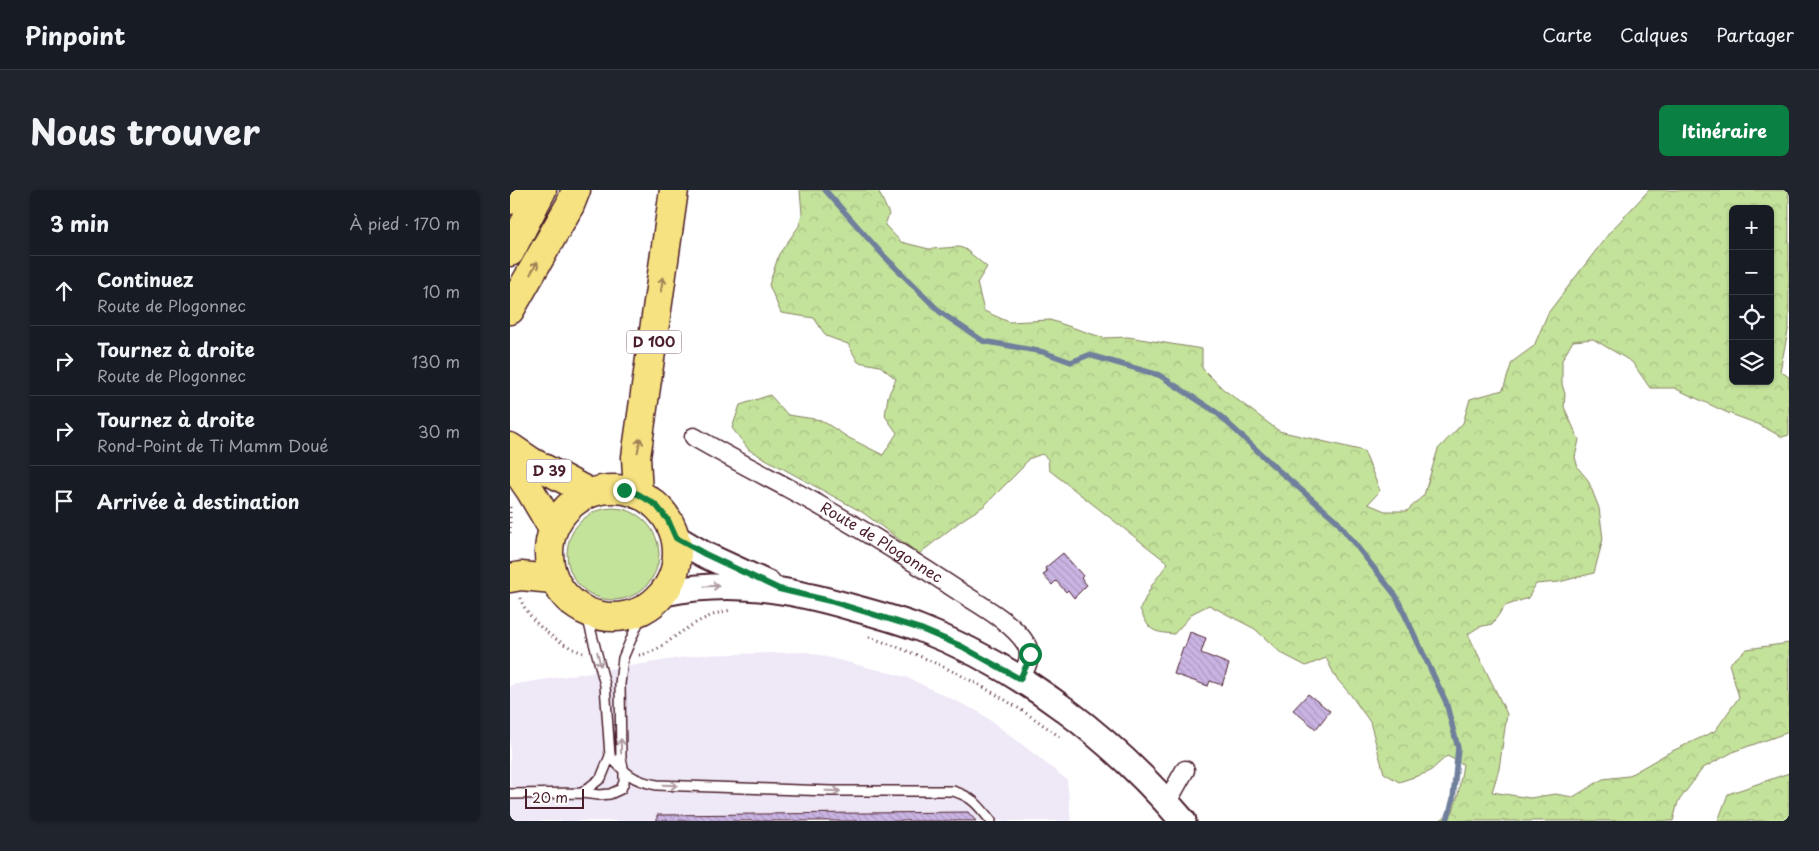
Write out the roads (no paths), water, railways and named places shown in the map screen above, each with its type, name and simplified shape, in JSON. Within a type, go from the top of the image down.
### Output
[{"type":"main road","points":[[510,200],[515,190]]},
{"type":"main road","points":[[510,252],[542,190]]},
{"type":"main road","points":[[510,310],[570,205],[576,190]]},
{"type":"main road","name":"D 100","points":[[638,494],[636,457],[674,190]]},
{"type":"main road","name":"D 39","points":[[510,447],[532,462],[590,493]]},
{"type":"main road","name":"D 39","points":[[510,461],[553,529]]},
{"type":"main road","points":[[657,600],[673,576],[677,558],[676,538],[668,520],[656,505],[638,494],[624,490],[606,489],[590,493],[574,501],[562,514],[553,529],[548,545],[549,562],[553,579],[561,592],[572,604],[586,612],[602,617],[619,618],[635,614],[657,600],[688,588],[717,586],[779,589],[830,601],[921,629],[961,646],[1020,679],[1054,702],[1143,777],[1175,812]]},
{"type":"main road","points":[[676,538],[779,589]]},
{"type":"main road","points":[[511,578],[553,579]]},
{"type":"street","name":"Route de Plogonnec","points":[[694,437],[796,492],[906,556],[992,613],[1014,630],[1026,645],[1030,654],[1020,679]]},
{"type":"street","points":[[1175,812],[1185,770]]},
{"type":"lane","points":[[510,794],[582,792],[598,795],[610,794],[621,789],[624,782],[621,758],[620,684],[623,658],[638,623],[657,600]]},
{"type":"lane","points":[[582,792],[600,778],[610,756],[605,685],[586,612]]},
{"type":"lane","points":[[610,756],[624,772],[642,782],[657,785],[831,791],[953,791],[965,794],[975,801],[991,821]]},
{"type":"waterway","points":[[825,190],[883,255],[940,312],[983,341],[1043,352],[1071,362],[1089,355],[1159,375],[1216,412],[1277,469],[1336,520],[1396,596],[1446,702],[1458,748],[1453,799],[1447,821]]}]
